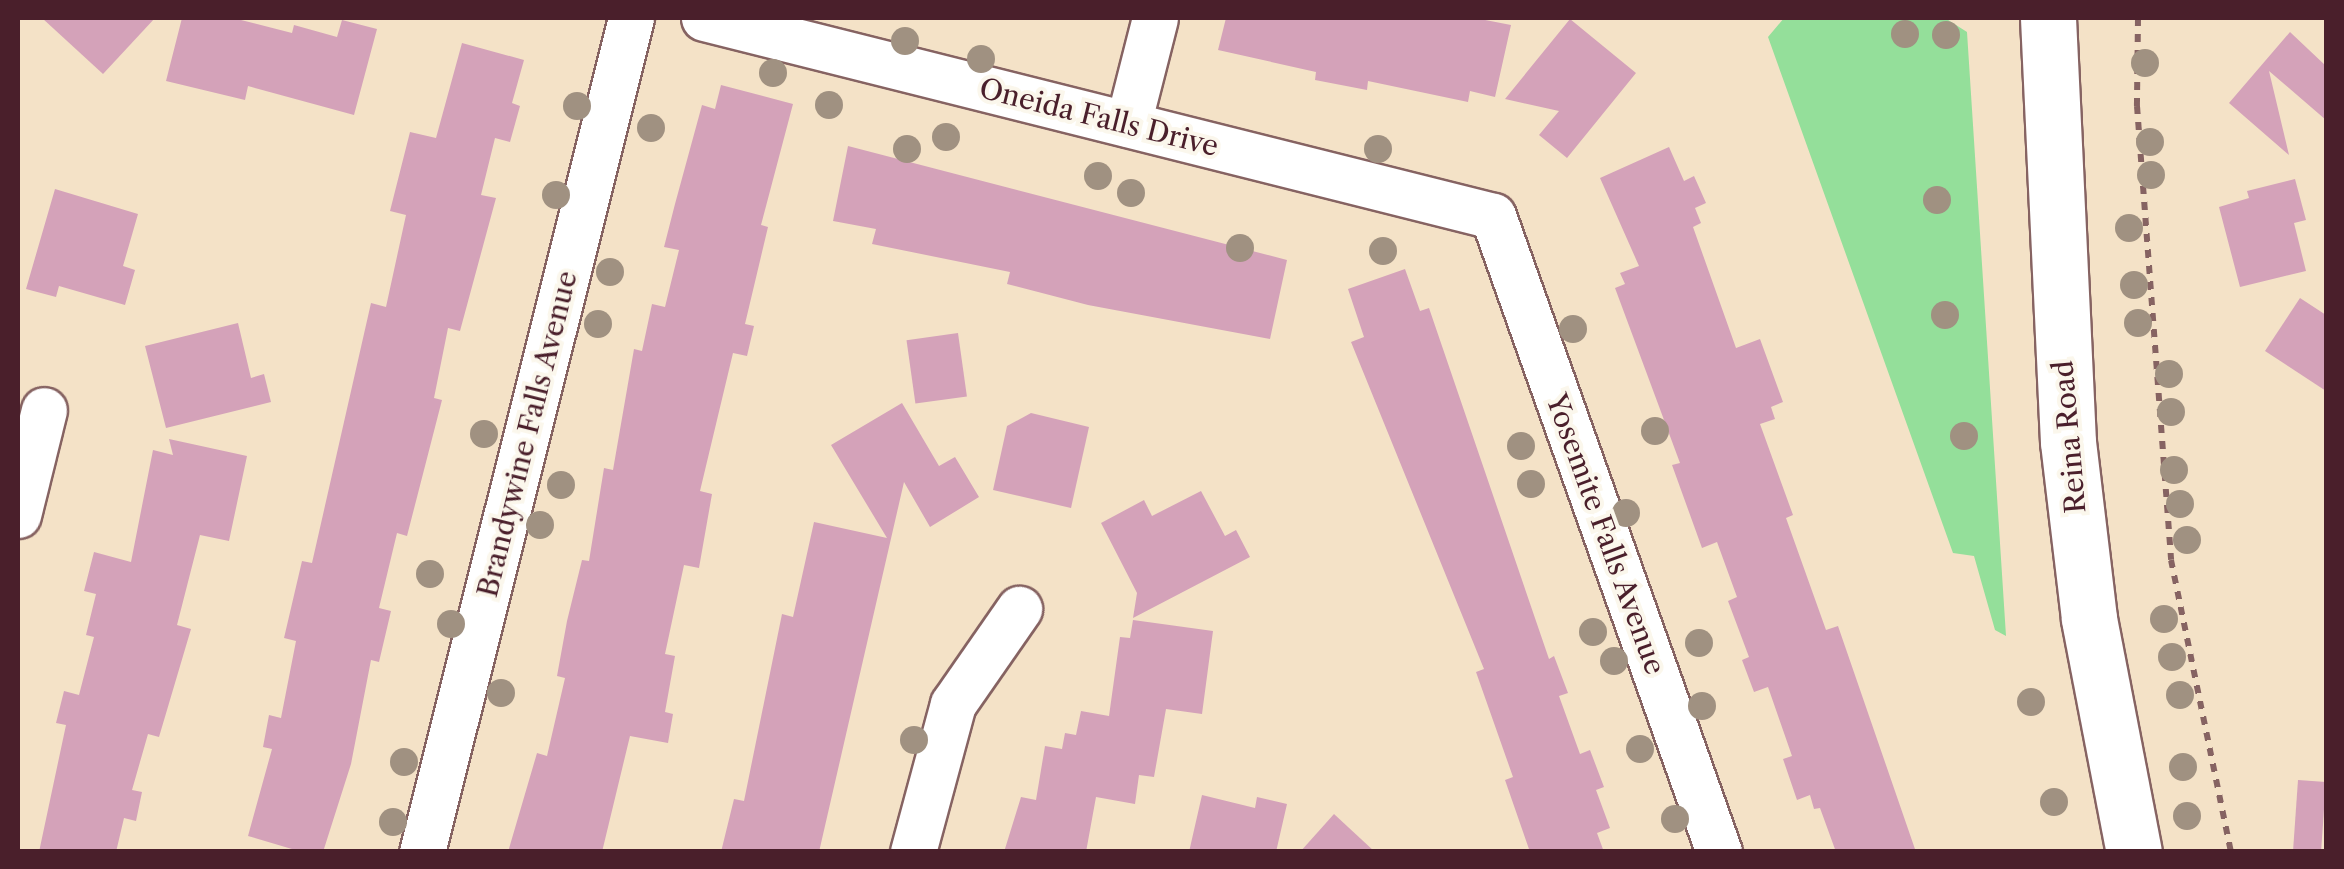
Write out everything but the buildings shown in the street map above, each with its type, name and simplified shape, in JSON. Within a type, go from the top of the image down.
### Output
[{"type":"street","name":"Brandywine Falls Avenue","points":[[422,852],[631,18]]},
{"type":"street","name":"Oneida Falls Drive","points":[[704,18],[1493,216]]},
{"type":"street","points":[[1128,124],[1155,18]]},
{"type":"street","name":"Reina Road","points":[[2048,18],[2068,442],[2089,618],[2134,852]]},
{"type":"street","name":"Yosemite Falls Avenue","points":[[1493,216],[1719,852]]},
{"type":"street","points":[[18,515],[44,410]]},
{"type":"street","points":[[913,852],[953,704],[1019,609]]},
{"type":"path","points":[[2138,18],[2137,106],[2171,560],[2198,717],[2231,852]]},
{"type":"green space","points":[[1784,18],[1945,18],[1967,32],[2006,636],[1995,630],[1974,556],[1953,553],[1768,37]]}]
